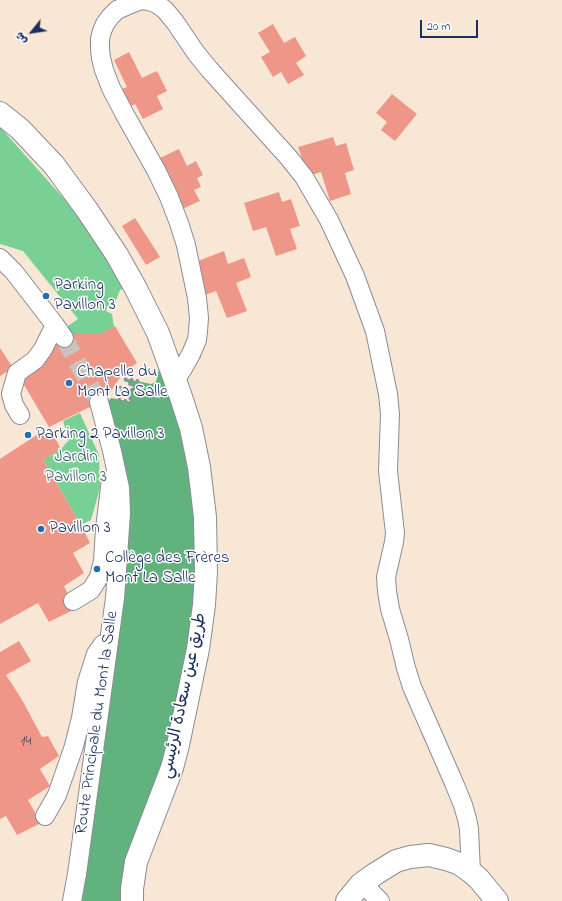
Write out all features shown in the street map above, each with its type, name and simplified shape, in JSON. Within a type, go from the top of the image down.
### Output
[{"type":"street","points":[[175,381],[191,354],[197,340],[198,331],[199,318],[197,298],[186,245],[169,197],[156,170],[111,88],[104,70],[100,49],[102,31],[110,17],[117,10],[141,0],[157,4],[165,10],[209,69],[289,158],[304,177],[329,220],[355,276],[367,307],[376,331],[388,394],[390,414],[388,471],[395,532],[386,577],[390,609],[412,687],[436,740],[467,818],[471,872]]},
{"type":"street","name":"طريق عين سعادة الرئيسي","points":[[0,113],[20,129],[54,165],[87,210],[136,287],[158,333],[191,428],[203,495],[206,530],[206,572],[198,649],[176,756],[136,862],[132,889],[132,901]]},
{"type":"street","points":[[0,258],[14,272],[60,332],[43,349],[36,360],[17,373],[11,394],[14,405],[20,415]]},
{"type":"street","name":"Route Principale du Mont la Salle","points":[[72,901],[115,598],[121,513],[120,488],[100,406]]},
{"type":"street","points":[[73,601],[91,590],[99,577],[103,561],[105,529],[114,459]]},
{"type":"street","points":[[45,816],[57,795],[74,746],[82,718],[87,682],[96,654],[110,634]]},
{"type":"street","points":[[347,901],[361,884],[396,861],[410,857],[429,856],[446,859],[460,864],[479,879],[497,901]]},
{"type":"street","points":[[361,884],[380,901]]},
{"type":"path","points":[[100,406],[111,398],[133,402],[119,387],[136,390],[124,378],[141,381]]},
{"type":"green space","points":[[0,127],[66,201],[103,251],[125,288],[120,290],[113,308],[108,306],[106,311],[112,314],[114,327],[100,334],[64,338],[59,332],[78,319],[23,251],[0,244]]},
{"type":"green space","points":[[161,368],[190,456],[197,514],[192,624],[183,692],[123,901],[82,901],[124,562],[101,410],[111,398],[133,402],[119,387],[136,390],[123,378],[151,384],[156,382],[159,369]]},
{"type":"green space","name":"Jardin Pavillon 3","points":[[80,413],[99,455],[100,488],[91,520],[81,525],[43,460],[61,449],[69,440],[63,421]]},
{"type":"building","points":[[273,24],[284,43],[295,37],[306,56],[296,63],[304,75],[288,84],[281,72],[273,77],[261,57],[270,52],[258,33]]},
{"type":"building","points":[[129,52],[142,78],[157,71],[167,91],[157,96],[163,109],[143,119],[135,104],[126,109],[117,91],[127,87],[114,60]]},
{"type":"building","points":[[392,94],[417,114],[395,141],[381,130],[387,122],[376,113]]},
{"type":"building","points":[[333,137],[336,146],[346,143],[354,170],[345,173],[351,194],[330,201],[321,172],[308,176],[298,147]]},
{"type":"building","points":[[179,149],[187,166],[196,161],[203,175],[197,178],[201,187],[194,190],[200,201],[182,209],[158,159]]},
{"type":"building","points":[[279,192],[282,202],[291,199],[300,226],[290,229],[297,249],[276,256],[266,227],[253,231],[244,203]]},
{"type":"building","points":[[135,218],[160,257],[146,265],[122,226]]},
{"type":"building","points":[[224,251],[228,264],[244,258],[251,277],[236,283],[247,311],[227,318],[216,291],[205,295],[193,263]]},
{"type":"building","name":"Chapelle du Mont La Salle","points":[[115,326],[137,363],[123,373],[111,391],[102,400],[49,427],[17,373],[41,367],[48,351],[64,338],[76,334],[100,334]]},
{"type":"building","points":[[0,348],[13,368],[0,376]]},
{"type":"building","name":"Pavillon 3","points":[[49,427],[61,449],[43,460],[90,543],[73,553],[84,573],[64,586],[75,609],[49,622],[38,603],[0,624],[0,459]]},
{"type":"building","points":[[19,641],[31,661],[6,675],[21,698],[42,737],[48,736],[59,756],[40,769],[50,786],[28,800],[41,823],[17,835],[6,816],[0,819],[0,652]]},
{"type":"tunnel","points":[[64,338],[99,402]]},
{"type":"place","name":"Parking Pavillon 3","points":[[46,296]]},
{"type":"place","name":"Chapelle du Mont La Salle","points":[[69,383]]},
{"type":"place","name":"Parking 2 Pavillon 3","points":[[28,435]]},
{"type":"place","name":"Pavillon 3","points":[[41,529]]},
{"type":"place","name":"Collège des Frères Mont La Salle","points":[[97,569]]}]
